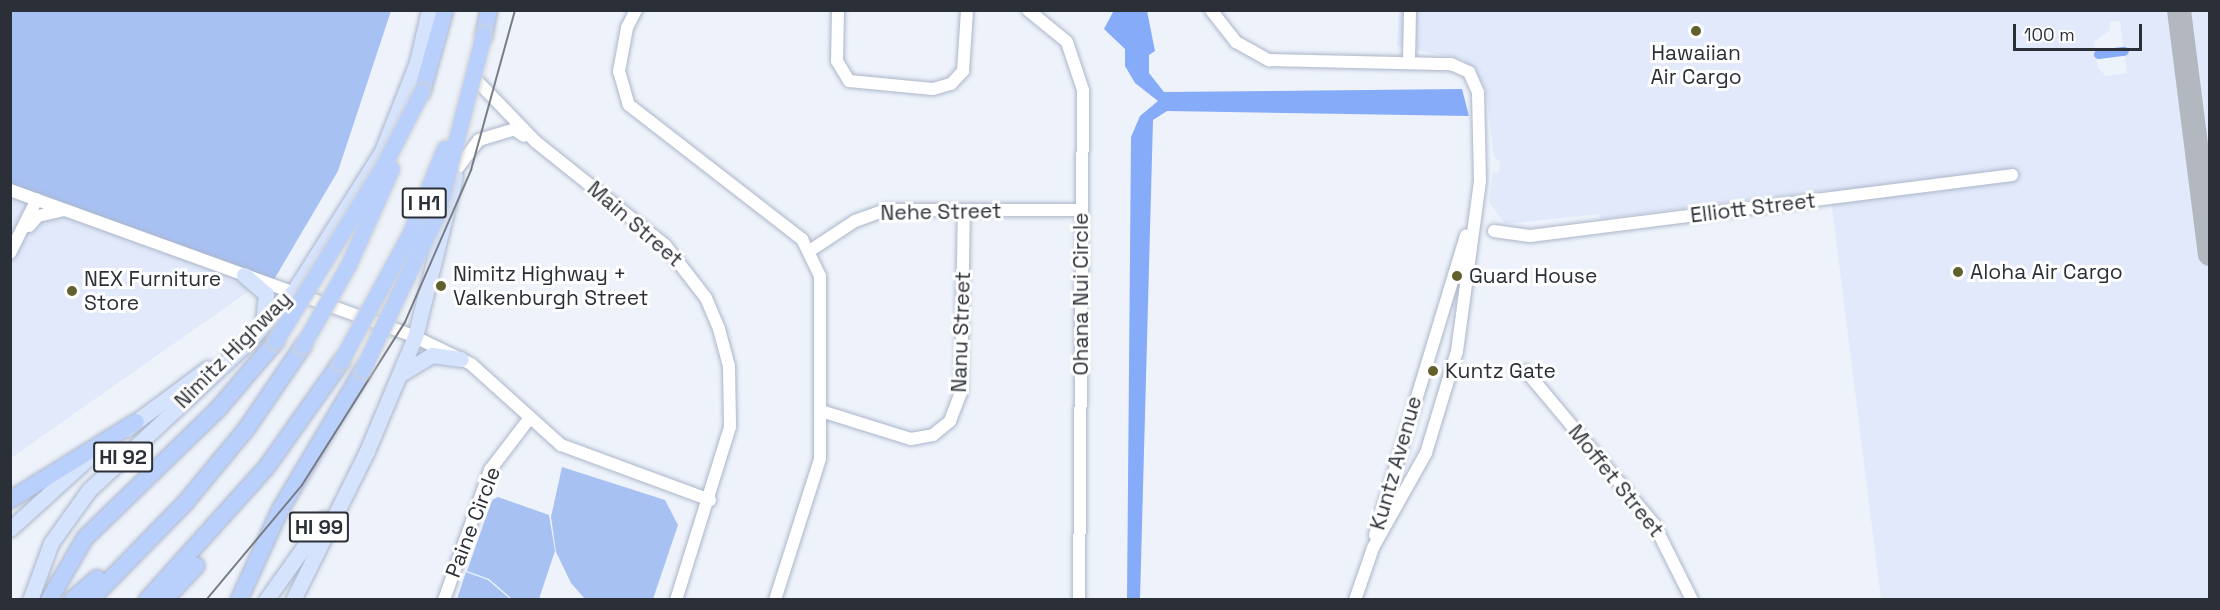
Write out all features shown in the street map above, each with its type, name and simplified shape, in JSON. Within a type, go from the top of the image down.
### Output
[{"type":"highway","name":"I H1","points":[[90,600],[184,503],[247,428],[303,346],[349,265],[422,92],[445,10]]},
{"type":"highway","name":"I H1","points":[[147,600],[267,468],[341,362],[410,235],[440,165],[483,35],[489,10]]},
{"type":"highway","points":[[241,593],[316,445],[363,370],[438,213],[483,35]]},
{"type":"highway","points":[[49,600],[85,537],[218,410],[276,341],[368,194],[422,92]]},
{"type":"highway","points":[[10,500],[136,422]]},
{"type":"highway","points":[[164,600],[200,562],[267,468]]},
{"type":"highway","points":[[72,600],[184,503]]},
{"type":"main road","name":"Nimitz Highway","points":[[30,600],[51,543],[89,490],[250,340],[294,291],[381,151],[417,62],[429,10]]},
{"type":"main road","points":[[293,600],[367,451],[415,337],[495,10]]},
{"type":"main road","points":[[244,275],[266,294],[262,327]]},
{"type":"main road","points":[[10,529],[42,495],[136,422],[250,340]]},
{"type":"main road","points":[[400,375],[432,355],[461,359]]},
{"type":"main road","name":"HI 99","points":[[266,600],[367,451]]},
{"type":"street","points":[[636,10],[627,28],[619,71],[629,105],[811,250],[822,291],[820,459],[811,498],[775,600]]},
{"type":"street","points":[[838,10],[837,61],[849,81],[933,89],[951,84],[963,71],[967,10]]},
{"type":"street","name":"Ohana Nui Circle","points":[[1028,10],[1059,32],[1078,65],[1082,210],[1079,600]]},
{"type":"street","points":[[1211,10],[1236,42],[1269,60],[1457,64],[1476,85],[1481,153],[1471,225]]},
{"type":"street","points":[[1409,62],[1410,10]]},
{"type":"street","name":"Main Street","points":[[478,82],[536,142],[665,245],[706,298],[719,328],[732,394],[730,428],[710,500],[676,600]]},
{"type":"street","name":"Main Street","points":[[457,169],[479,140],[501,131],[514,129],[536,142]]},
{"type":"street","name":"Elliott Street","points":[[1494,231],[1530,236],[2012,175]]},
{"type":"street","points":[[10,190],[294,291],[415,337],[461,359],[529,419],[582,455],[710,500]]},
{"type":"street","points":[[10,253],[37,199]]},
{"type":"street","points":[[22,232],[38,216],[66,210]]},
{"type":"street","name":"Nanu Street","points":[[821,411],[911,440],[933,435],[950,421],[961,393],[964,210]]},
{"type":"street","name":"Nehe Street","points":[[811,250],[875,212],[1082,210]]},
{"type":"street","name":"Kuntz Avenue","points":[[1355,600],[1373,548],[1471,225]]},
{"type":"street","name":"Kuntz Avenue","points":[[1373,548],[1426,453],[1457,351],[1471,225]]},
{"type":"street","name":"Moffet Street","points":[[1526,371],[1654,524],[1678,562],[1692,600]]},
{"type":"street","name":"Paine Circle","points":[[444,600],[490,470],[529,419]]},
{"type":"shaded area","points":[[1399,10],[2209,11],[2209,599],[1881,599],[1830,190],[1600,219],[1599,214],[1505,224],[1489,202],[1493,172],[1499,173],[1500,162],[1494,157],[1486,89],[1463,59],[1397,46]],"holes":[[[2120,21],[2127,73],[2106,76],[2098,68],[2094,42],[2110,30],[2110,22]]]},
{"type":"shaded area","points":[[10,11],[391,11],[338,171],[272,283],[11,190]]},
{"type":"shaded area","points":[[1147,11],[1155,51],[1149,55],[1149,73],[1164,92],[1462,89],[1469,116],[1167,111],[1153,120],[1140,599],[1127,600],[1131,137],[1140,116],[1158,101],[1135,83],[1125,66],[1125,49],[1104,29],[1113,12]]},
{"type":"shaded area","points":[[11,194],[241,276],[249,291],[11,458]]},
{"type":"shaded area","points":[[562,467],[665,500],[678,525],[653,599],[585,599],[571,583],[556,552],[551,517]]},
{"type":"shaded area","points":[[498,497],[549,515],[555,551],[539,599],[512,599],[489,579],[467,571],[492,500]]},
{"type":"shaded area","points":[[466,572],[488,580],[510,599],[457,599]]},
{"type":"waterway","points":[[2098,54],[2124,51]]},
{"type":"taxiway","points":[[2179,10],[2210,254]]},
{"type":"railway","points":[[206,600],[302,485],[405,322],[471,170],[515,10]]},
{"type":"place","name":"Hawaiian Air Cargo","points":[[1696,31]]},
{"type":"place","name":"Aloha Air Cargo","points":[[1958,272]]},
{"type":"place","name":"Guard House","points":[[1457,276]]},
{"type":"place","name":"Nimitz Highway + Valkenburgh Street","points":[[441,286]]},
{"type":"place","name":"NEX Furniture Store","points":[[72,291]]},
{"type":"place","name":"Kuntz Gate","points":[[1433,371]]}]
